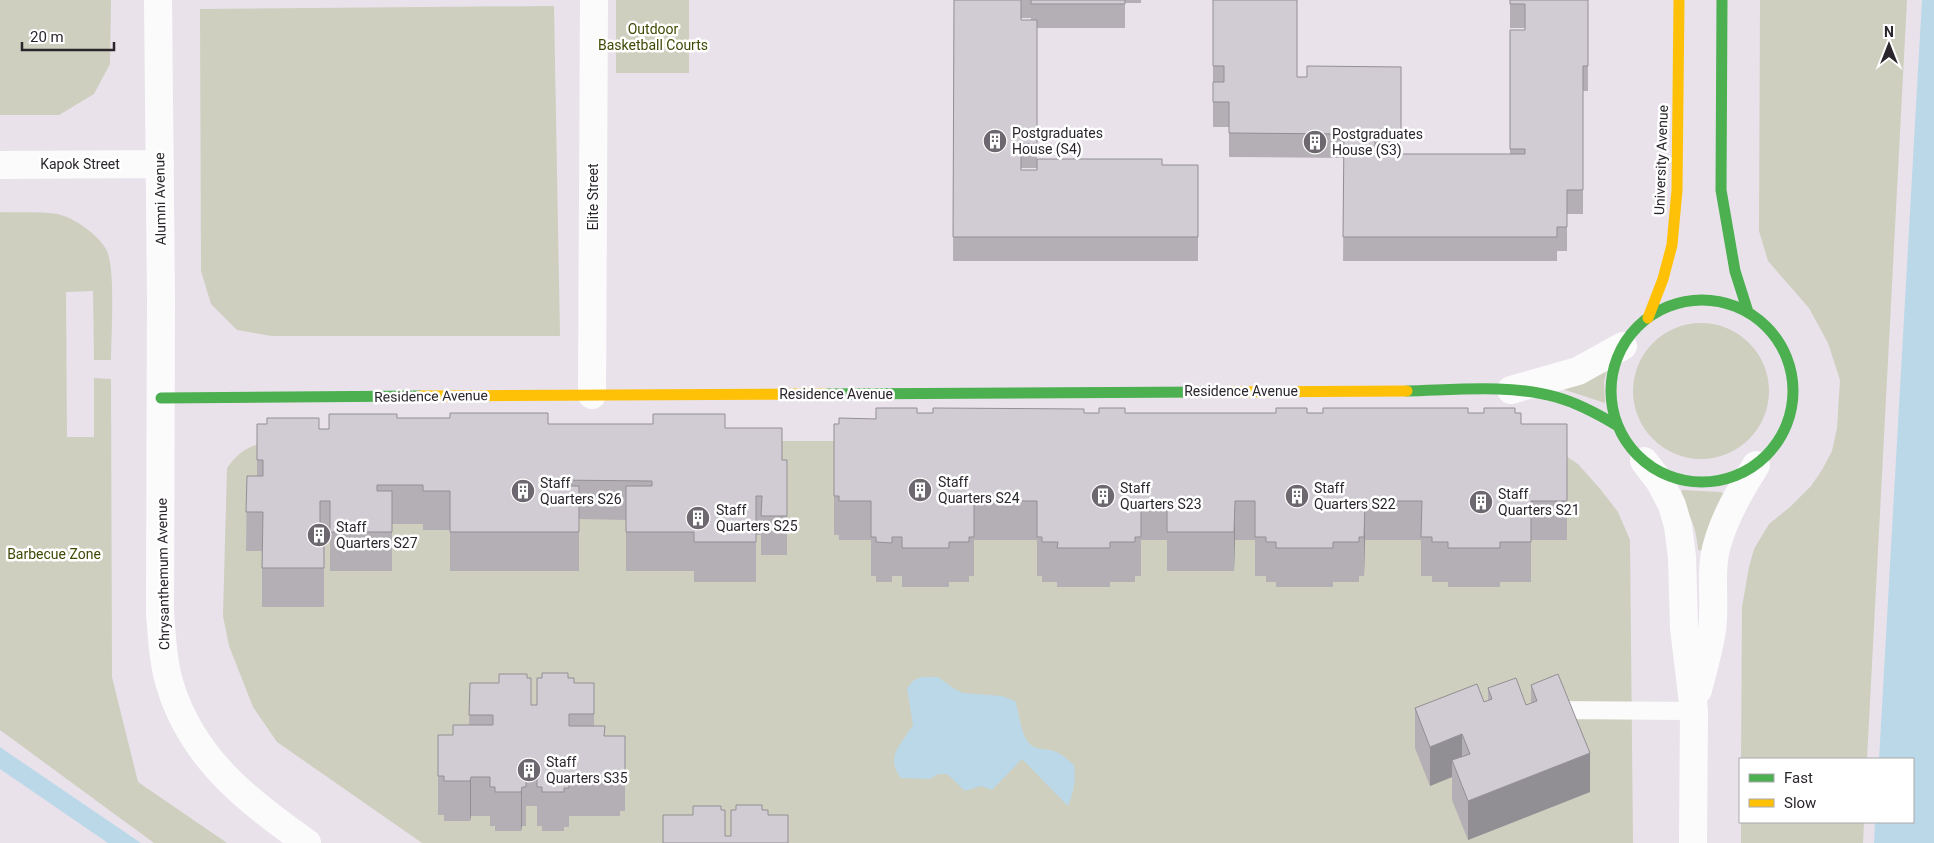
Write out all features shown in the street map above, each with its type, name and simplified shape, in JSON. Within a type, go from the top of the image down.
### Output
[{"type":"street","name":"Alumni Avenue","points":[[158,0],[161,398]]},
{"type":"street","name":"Elite Street","points":[[592,395],[594,0]]},
{"type":"street","name":"University Avenue","points":[[1648,318],[1663,279],[1672,245],[1677,190],[1679,0]]},
{"type":"street","points":[[1722,0],[1721,190],[1735,270],[1748,312]]},
{"type":"street","name":"Kapok Street","points":[[0,165],[160,164]]},
{"type":"street","points":[[1693,843],[1694,710],[1684,628],[1682,557],[1678,526],[1672,506],[1660,482],[1629,445],[1618,426],[1611,394],[1612,378],[1623,346],[1634,331],[1648,318],[1664,308],[1697,300],[1732,305],[1748,312],[1768,328],[1784,349],[1793,373],[1794,400],[1788,425],[1774,447],[1756,465],[1738,494],[1727,515],[1716,547],[1713,571],[1712,629],[1694,710]]},
{"type":"street","name":"Residence Avenue","points":[[1511,390],[1578,371],[1623,346]]},
{"type":"street","name":"Residence Avenue","points":[[161,398],[1511,390],[1542,393],[1568,399],[1586,407],[1618,426]]},
{"type":"street","name":"Chrysanthemum Avenue","points":[[161,398],[160,613],[162,648],[170,685],[182,717],[200,746],[221,774],[247,799],[307,843]]},
{"type":"street","points":[[1644,461],[1660,472],[1679,479],[1699,482],[1719,481],[1738,475],[1756,465]]},
{"type":"lane","points":[[1528,710],[1694,710]]},
{"type":"green space","points":[[0,0],[111,0],[110,64],[94,94],[59,115],[0,115]]},
{"type":"green space","name":"Outdoor Basketball Courts","points":[[616,0],[689,0],[689,73],[616,73]]},
{"type":"green space","points":[[1760,0],[1907,0],[1867,758],[1741,758],[1742,607],[1749,567],[1754,549],[1769,524],[1811,486],[1832,451],[1837,428],[1840,380],[1828,343],[1809,308],[1768,261],[1759,231]]},
{"type":"green space","points":[[554,6],[560,336],[272,336],[237,330],[211,304],[201,271],[200,9]]},
{"type":"green space","name":"Barbecue Zone","points":[[0,212],[48,213],[67,217],[93,234],[106,249],[111,270],[112,286],[111,360],[94,360],[93,291],[66,292],[67,437],[94,437],[94,378],[111,379],[112,677],[138,782],[227,843],[154,843],[0,730]]},
{"type":"green space","points":[[1701,323],[1727,328],[1749,343],[1764,365],[1769,391],[1764,417],[1749,439],[1727,454],[1701,459],[1675,454],[1653,439],[1638,417],[1633,391],[1638,365],[1653,343],[1675,328]]},
{"type":"green space","points":[[1607,369],[1604,382],[1605,403],[1532,379]]},
{"type":"green space","points":[[1522,441],[1555,449],[1578,464],[1601,490],[1618,512],[1630,540],[1633,843],[422,843],[277,742],[253,707],[229,646],[223,616],[227,468],[241,453],[254,446],[271,442]]},
{"type":"green space","points":[[1682,490],[1720,492],[1725,494],[1706,551],[1698,550],[1693,523],[1680,499]]},
{"type":"green space","points":[[1741,823],[1864,823],[1863,843],[1741,843]]},
{"type":"water","points":[[1922,0],[1934,0],[1934,843],[1874,843],[1875,823],[1914,823],[1914,758],[1879,758]]},
{"type":"water","points":[[922,677],[938,677],[963,693],[1002,696],[1015,701],[1028,742],[1037,748],[1057,752],[1074,765],[1074,786],[1068,806],[1022,759],[992,790],[981,786],[965,791],[947,774],[938,774],[930,779],[901,778],[896,770],[894,757],[896,750],[913,725],[907,688],[914,680]]},
{"type":"water","points":[[0,747],[141,843],[108,843],[0,769]]},
{"type":"building","name":"Postgraduates House (S4)","points":[[954,0],[1021,0],[1021,20],[1037,20],[1037,144],[1021,144],[1021,170],[1037,170],[1037,159],[1162,159],[1162,165],[1198,165],[1198,237],[953,237]]},
{"type":"building","points":[[1031,0],[1125,0],[1125,4],[1031,4]]},
{"type":"building","name":"Postgraduates House (S3)","points":[[1213,0],[1297,0],[1297,77],[1307,77],[1307,66],[1401,67],[1401,139],[1375,139],[1375,154],[1525,154],[1525,149],[1510,149],[1510,30],[1525,30],[1525,4],[1510,4],[1510,0],[1588,0],[1588,66],[1583,66],[1583,190],[1567,190],[1567,227],[1557,227],[1557,237],[1343,237],[1344,134],[1229,133],[1229,102],[1213,102],[1213,82],[1224,82],[1224,66],[1213,66]]},
{"type":"building","points":[[876,408],[917,408],[917,413],[933,413],[933,408],[1084,409],[1084,413],[1099,413],[1099,408],[1125,408],[1125,413],[1276,413],[1276,408],[1307,408],[1307,413],[1323,413],[1323,408],[1468,408],[1468,413],[1484,413],[1484,408],[1515,408],[1515,413],[1521,413],[1521,424],[1567,424],[1567,501],[1531,501],[1531,542],[1500,542],[1500,548],[1448,548],[1448,542],[1432,542],[1432,537],[1421,537],[1422,501],[1365,501],[1364,537],[1359,537],[1359,542],[1333,542],[1333,548],[1276,548],[1276,542],[1266,542],[1266,537],[1255,537],[1255,501],[1235,501],[1234,532],[1167,532],[1167,501],[1141,501],[1141,537],[1135,537],[1135,542],[1110,542],[1110,548],[1057,548],[1058,542],[1042,542],[1042,537],[1037,537],[1037,501],[974,501],[974,537],[969,537],[969,542],[949,542],[949,548],[902,548],[902,537],[892,537],[892,543],[876,542],[876,537],[871,537],[871,501],[839,501],[839,496],[834,496],[834,424],[839,424],[839,418],[876,419]]},
{"type":"building","points":[[450,413],[548,413],[548,424],[653,424],[653,414],[725,414],[725,428],[782,428],[782,460],[787,460],[787,516],[761,516],[762,496],[756,496],[756,542],[694,542],[694,532],[626,532],[626,486],[652,486],[652,481],[553,480],[553,486],[579,486],[579,532],[450,532],[450,491],[423,491],[423,485],[377,485],[377,491],[392,491],[392,532],[330,532],[330,501],[320,501],[320,532],[324,532],[324,568],[262,568],[263,512],[246,512],[247,476],[263,476],[263,460],[257,460],[257,424],[267,424],[267,418],[319,418],[319,429],[329,429],[329,414],[397,414],[397,418],[450,418]]},
{"type":"building","points":[[542,673],[568,673],[568,678],[574,678],[574,683],[594,683],[594,714],[569,714],[569,726],[605,726],[604,736],[625,736],[625,772],[620,772],[620,777],[569,777],[569,788],[564,788],[564,792],[542,792],[542,787],[537,787],[537,767],[526,767],[526,787],[522,787],[521,792],[495,792],[495,787],[490,787],[490,777],[471,777],[470,781],[444,781],[444,776],[438,776],[438,735],[453,735],[453,725],[493,725],[493,715],[469,715],[470,683],[499,683],[499,674],[527,674],[527,678],[531,678],[531,705],[537,705],[537,678],[542,678]]},
{"type":"building","points":[[1558,674],[1590,753],[1468,801],[1452,760],[1470,754],[1462,734],[1430,747],[1415,708],[1477,684],[1484,702],[1492,699],[1488,688],[1516,678],[1526,705],[1537,701],[1531,685]]},
{"type":"building","points":[[736,805],[762,805],[762,810],[768,810],[768,815],[788,815],[788,843],[663,843],[663,815],[693,815],[693,806],[721,806],[721,810],[725,810],[725,836],[731,836],[731,810],[736,810]]},
{"type":"traffic: fast","points":[[1722,0],[1721,190],[1735,271],[1748,312]]},
{"type":"traffic: fast","points":[[1702,300],[1720,302],[1737,307],[1752,315],[1772,333],[1786,356],[1791,373],[1793,391],[1791,409],[1786,426],[1778,441],[1760,461],[1737,475],[1720,480],[1702,482],[1684,480],[1667,475],[1652,467],[1632,449],[1618,426],[1613,409],[1611,391],[1613,373],[1618,356],[1626,341],[1644,321],[1667,307],[1684,302],[1702,300]]},
{"type":"traffic: fast","points":[[1407,391],[1501,389],[1539,393],[1572,402],[1618,426]]},
{"type":"traffic: fast","points":[[825,394],[1206,392]]},
{"type":"traffic: fast","points":[[161,398],[420,396]]},
{"type":"traffic: slow","points":[[1648,318],[1663,279],[1672,245],[1677,190],[1679,0]]},
{"type":"traffic: slow","points":[[1206,392],[1407,391]]},
{"type":"traffic: slow","points":[[420,396],[825,394]]},
{"type":"place","name":"Postgraduates House (S4)","points":[[995,141]]},
{"type":"place","name":"Postgraduates House (S3)","points":[[1315,142]]},
{"type":"place","name":"Staff Quarters S24","points":[[920,490]]},
{"type":"place","name":"Staff Quarters S26","points":[[523,491]]},
{"type":"place","name":"Staff Quarters S23","points":[[1103,496]]},
{"type":"place","name":"Staff Quarters S22","points":[[1297,496]]},
{"type":"place","name":"Staff Quarters S21","points":[[1481,502]]},
{"type":"place","name":"Staff Quarters S25","points":[[698,518]]},
{"type":"place","name":"Staff Quarters S27","points":[[319,535]]},
{"type":"place","name":"Staff Quarters S35","points":[[529,770]]}]
